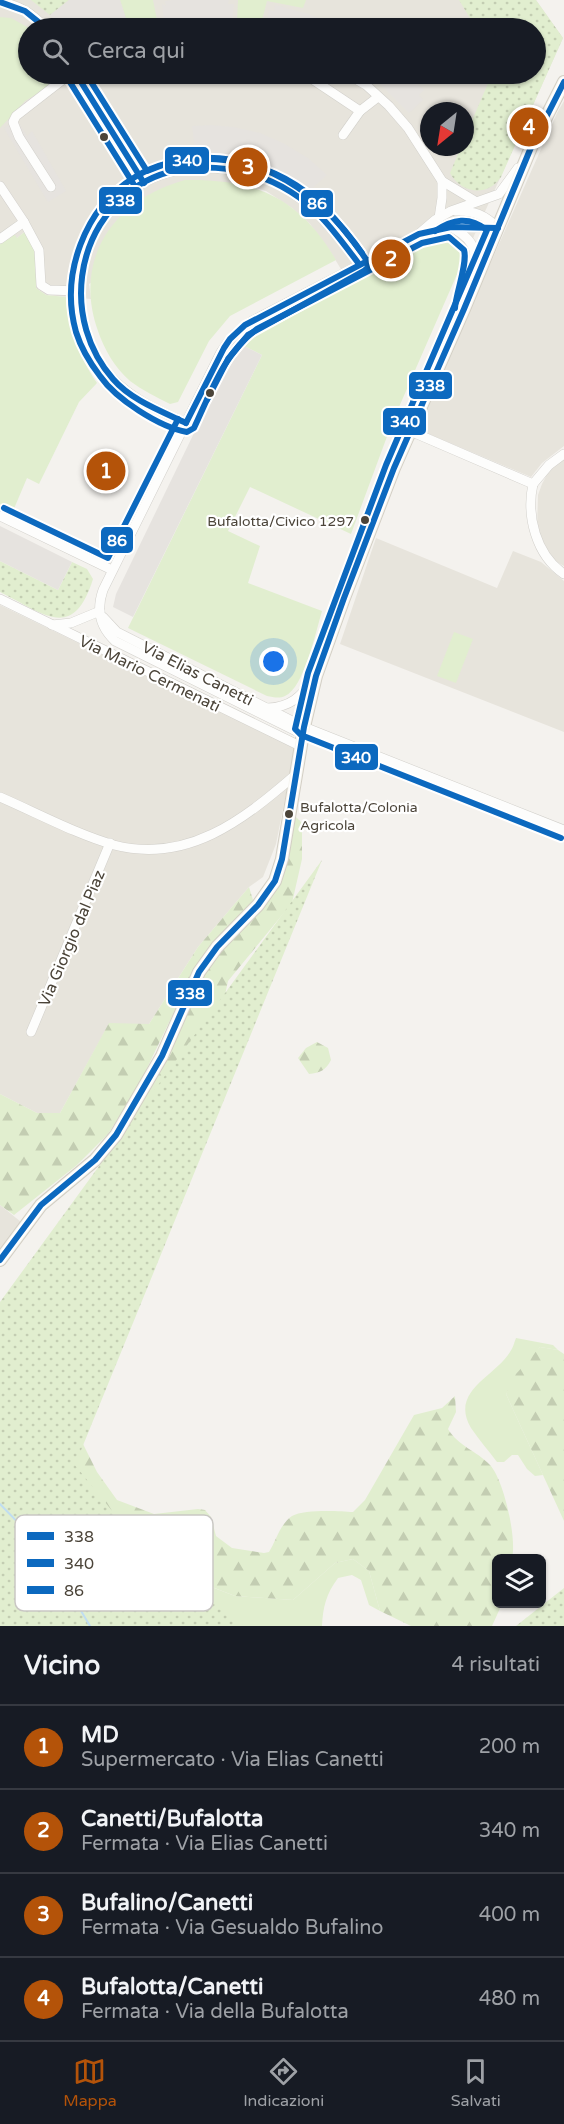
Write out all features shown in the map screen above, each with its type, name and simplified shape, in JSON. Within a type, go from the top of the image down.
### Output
[{"type":"street","points":[[0,2],[21,7],[36,18]]},
{"type":"street","points":[[0,1260],[41,1205],[95,1160],[116,1136],[162,1056],[199,972],[218,947],[258,905],[271,886],[282,859],[294,776],[316,676],[348,588],[410,431],[464,309],[532,145],[564,82]]},
{"type":"street","points":[[51,187],[19,138],[12,122],[16,116],[57,84]]},
{"type":"street","points":[[82,84],[144,183]]},
{"type":"street","points":[[320,84],[360,111]]},
{"type":"street","points":[[364,84],[408,128],[441,181],[475,201]]},
{"type":"street","points":[[343,135],[360,111],[378,97]]},
{"type":"street","points":[[94,646],[115,641],[101,623],[102,594],[221,352],[230,339],[239,330],[419,234],[439,218],[475,201],[493,197],[502,192],[532,145]]},
{"type":"street","points":[[186,423],[136,398],[108,373],[86,334],[79,291],[84,256],[95,233],[119,201],[144,183],[179,170],[198,168],[236,172],[263,179],[290,192],[316,212],[336,233],[359,264]]},
{"type":"street","points":[[439,218],[442,198],[441,181]]},
{"type":"street","points":[[0,186],[39,250],[41,285],[49,290],[79,291]]},
{"type":"street","points":[[452,211],[470,211],[482,215],[498,228]]},
{"type":"street","points":[[0,239],[24,222]]},
{"type":"street","points":[[419,234],[451,227],[498,228]]},
{"type":"street","points":[[451,227],[468,239],[476,255],[464,291],[464,309]]},
{"type":"street","points":[[410,431],[533,484]]},
{"type":"street","points":[[564,453],[549,465],[533,484],[531,494],[531,516],[538,541],[550,562],[564,574]]},
{"type":"street","points":[[0,516],[112,570]]},
{"type":"street","name":"Via Mario Cermenati","points":[[0,599],[94,646],[302,736]]},
{"type":"street","points":[[52,625],[84,619],[100,611]]},
{"type":"street","name":"Via Elias Canetti","points":[[100,611],[112,629],[177,668],[302,736]]},
{"type":"street","points":[[80,639],[84,619]]},
{"type":"street","name":"Via Elias Canetti","points":[[115,641],[268,708],[302,736]]},
{"type":"street","points":[[268,708],[284,706],[295,701],[316,676]]},
{"type":"street","points":[[302,736],[564,830]]},
{"type":"street","points":[[0,797],[110,843],[128,847],[157,848],[175,846],[224,830],[248,815],[294,776]]},
{"type":"street","name":"Via Giorgio dal Piaz","points":[[32,1032],[110,843]]},
{"type":"shaded area","points":[[0,0],[536,0],[563,38],[546,76],[546,18],[18,18],[18,84],[542,84],[465,256],[464,250],[434,239],[350,284],[310,224],[292,208],[266,191],[245,185],[89,284],[91,299],[46,295],[36,288],[39,253],[27,230],[17,238],[0,237]]},
{"type":"shaded area","points":[[69,0],[120,0],[126,18],[52,18],[50,15]]},
{"type":"shaded area","points":[[229,0],[228,4],[234,4],[233,18],[164,18],[162,4],[166,6],[165,1]]},
{"type":"shaded area","points":[[275,5],[318,18],[267,18],[269,10],[274,11]]},
{"type":"shaded area","points":[[380,84],[418,84],[424,90],[419,95],[423,100],[409,113]]},
{"type":"shaded area","points":[[564,101],[564,446],[542,463],[531,477],[417,429]]},
{"type":"shaded area","points":[[17,120],[27,136],[32,131],[66,191],[48,202],[4,128]]},
{"type":"shaded area","points":[[210,125],[260,133],[308,158],[327,175],[308,192],[290,179],[268,169],[224,158],[196,158],[192,126]]},
{"type":"shaded area","points":[[242,345],[262,355],[133,617],[113,607],[116,594],[227,365]]},
{"type":"shaded area","points":[[564,457],[564,566],[555,561],[547,551],[537,528],[538,495],[542,484],[552,465]]},
{"type":"shaded area","points":[[0,526],[72,562],[58,590],[0,561]]},
{"type":"shaded area","points":[[376,538],[497,588],[513,551],[541,562],[564,581],[564,732],[340,644]]},
{"type":"shaded area","points":[[0,605],[295,748],[276,844],[263,877],[249,887],[198,947],[149,1024],[109,1024],[60,1113],[37,1113],[0,1094]]},
{"type":"shaded area","points":[[0,1205],[21,1222],[0,1254]]},
{"type":"green space","points":[[31,0],[69,0],[50,15]]},
{"type":"green space","points":[[120,0],[153,0],[157,18],[126,18]]},
{"type":"green space","points":[[238,0],[306,0],[303,8],[267,1],[263,18],[237,18]]},
{"type":"green space","points":[[459,0],[536,0],[563,38],[546,76],[546,18],[470,18]]},
{"type":"green space","points":[[0,17],[11,18],[18,22],[18,84],[54,84],[25,101],[0,128]]},
{"type":"green space","points":[[488,84],[542,84],[501,177],[495,184],[482,190],[467,189],[450,173],[457,156],[474,156],[474,116]]},
{"type":"green space","points":[[185,180],[233,183],[273,196],[307,221],[322,238],[336,260],[230,316],[209,341],[178,402],[170,404],[130,381],[111,358],[103,345],[91,304],[91,279],[96,256],[106,235],[120,217],[138,201],[160,189]]},
{"type":"green space","points":[[11,230],[17,238],[27,230],[39,253],[36,288],[46,295],[66,297],[75,342],[97,383],[79,402],[39,484],[27,478],[13,511],[0,505],[0,237]]},
{"type":"green space","points":[[444,238],[458,243],[465,256],[392,423],[351,534],[250,487],[228,531],[260,546],[248,583],[322,611],[308,658],[292,691],[276,698],[267,696],[128,628],[262,355],[242,345],[257,333],[424,243]]},
{"type":"green space","points":[[0,561],[58,590],[72,562],[87,569],[93,579],[85,599],[76,611],[66,617],[55,617],[43,614],[0,592]]},
{"type":"green space","points":[[454,632],[473,639],[456,683],[437,676]]},
{"type":"green space","points":[[293,814],[302,823],[302,859],[292,903],[228,981],[211,1060],[78,1434],[97,1472],[117,1500],[154,1514],[198,1509],[205,1510],[209,1515],[110,1515],[0,1380],[75,1223],[73,1203],[104,1162],[144,1099],[200,975],[269,897]]},
{"type":"green space","points":[[322,860],[75,1465],[115,1515],[15,1515],[15,1611],[213,1611],[213,1602],[244,1626],[0,1626],[0,1302]]},
{"type":"green space","points":[[249,887],[253,900],[205,957],[185,989],[138,1087],[108,1134],[77,1165],[14,1215],[0,1205],[0,1094],[37,1113],[60,1113],[109,1023],[149,1024],[198,947]]},
{"type":"green space","points":[[317,1042],[328,1048],[331,1060],[322,1070],[309,1074],[298,1058],[306,1048]]},
{"type":"green space","points":[[516,1338],[553,1345],[558,1350],[540,1347],[506,1394],[543,1475],[535,1476],[527,1469],[518,1455],[512,1455],[504,1462],[497,1462],[471,1428],[466,1415],[466,1404],[470,1394],[503,1361]]},
{"type":"green space","points":[[540,1347],[558,1350],[564,1354],[564,1521],[506,1394],[516,1374]]},
{"type":"green space","points":[[455,1396],[456,1412],[448,1429],[457,1440],[490,1465],[500,1483],[511,1524],[512,1554],[492,1554],[492,1608],[500,1608],[492,1626],[411,1626],[380,1611],[369,1571],[353,1559],[335,1563],[293,1600],[235,1596],[213,1587],[213,1525],[216,1536],[232,1548],[264,1553],[269,1552],[281,1528],[292,1516],[313,1511],[353,1512],[365,1500],[414,1415],[442,1408]]},
{"type":"green space","points":[[353,1559],[369,1571],[380,1611],[369,1605],[361,1580],[352,1575],[338,1578],[334,1584],[326,1601],[322,1626],[215,1626],[186,1611],[213,1611],[213,1588],[235,1596],[293,1600],[335,1563]]},
{"type":"green space","points":[[564,1588],[564,1626],[516,1626],[539,1608],[546,1608],[546,1602]]},
{"type":"waterway","points":[[0,1504],[15,1520]]},
{"type":"waterway","points":[[81,1611],[90,1626]]},
{"type":"transit line","name":"338","points":[[0,2],[25,11],[34,18]]},
{"type":"transit line","name":"338","points":[[0,1260],[41,1205],[95,1160],[116,1135],[162,1056],[199,972],[217,947],[258,905],[275,881],[282,859],[304,727],[316,676],[344,598],[394,468],[464,309],[532,145],[564,82]]},
{"type":"transit line","name":"340","points":[[71,84],[136,188]]},
{"type":"transit line","name":"338","points":[[82,84],[144,183]]},
{"type":"transit line","name":"86","points":[[92,84],[147,171],[180,161],[213,158],[244,163],[273,173],[300,189],[325,210],[367,261],[368,267],[364,271],[248,335],[228,359],[207,400]]},
{"type":"transit line","name":"340","points":[[362,253],[324,207],[296,185],[278,175],[258,167],[216,159],[174,162],[135,177],[117,190],[102,206],[90,225],[80,245],[71,288],[76,332],[93,366],[116,394],[151,418],[187,432],[194,428],[227,361],[257,329],[422,243],[449,237],[464,250],[465,256],[455,308]]},
{"type":"transit line","name":"338","points":[[186,423],[147,404],[120,386],[97,356],[86,330],[81,303],[82,276],[88,250],[100,225],[117,203],[139,185],[176,170],[216,168],[236,171],[274,183],[301,199],[328,225],[359,264]]},
{"type":"transit line","name":"340","points":[[435,231],[448,224],[461,221],[474,223],[487,230],[386,465],[308,673],[295,729],[301,735],[561,838]]},
{"type":"transit line","name":"338","points":[[186,423],[224,348],[245,325],[419,234],[451,227],[498,228]]},
{"type":"transit line","name":"86","points":[[4,508],[108,558],[178,419]]},
{"type":"place","name":"Bufalotta/Canetti","points":[[529,127]]},
{"type":"place","name":"Bufalino/Canetti","points":[[248,167]]},
{"type":"place","name":"Canetti/Bufalotta","points":[[391,259]]},
{"type":"place","name":"MD","points":[[106,471]]},
{"type":"place","name":"Bufalotta/Civico 1297","points":[[365,520]]},
{"type":"place","name":"Bufalotta/Colonia Agricola","points":[[289,814]]}]
